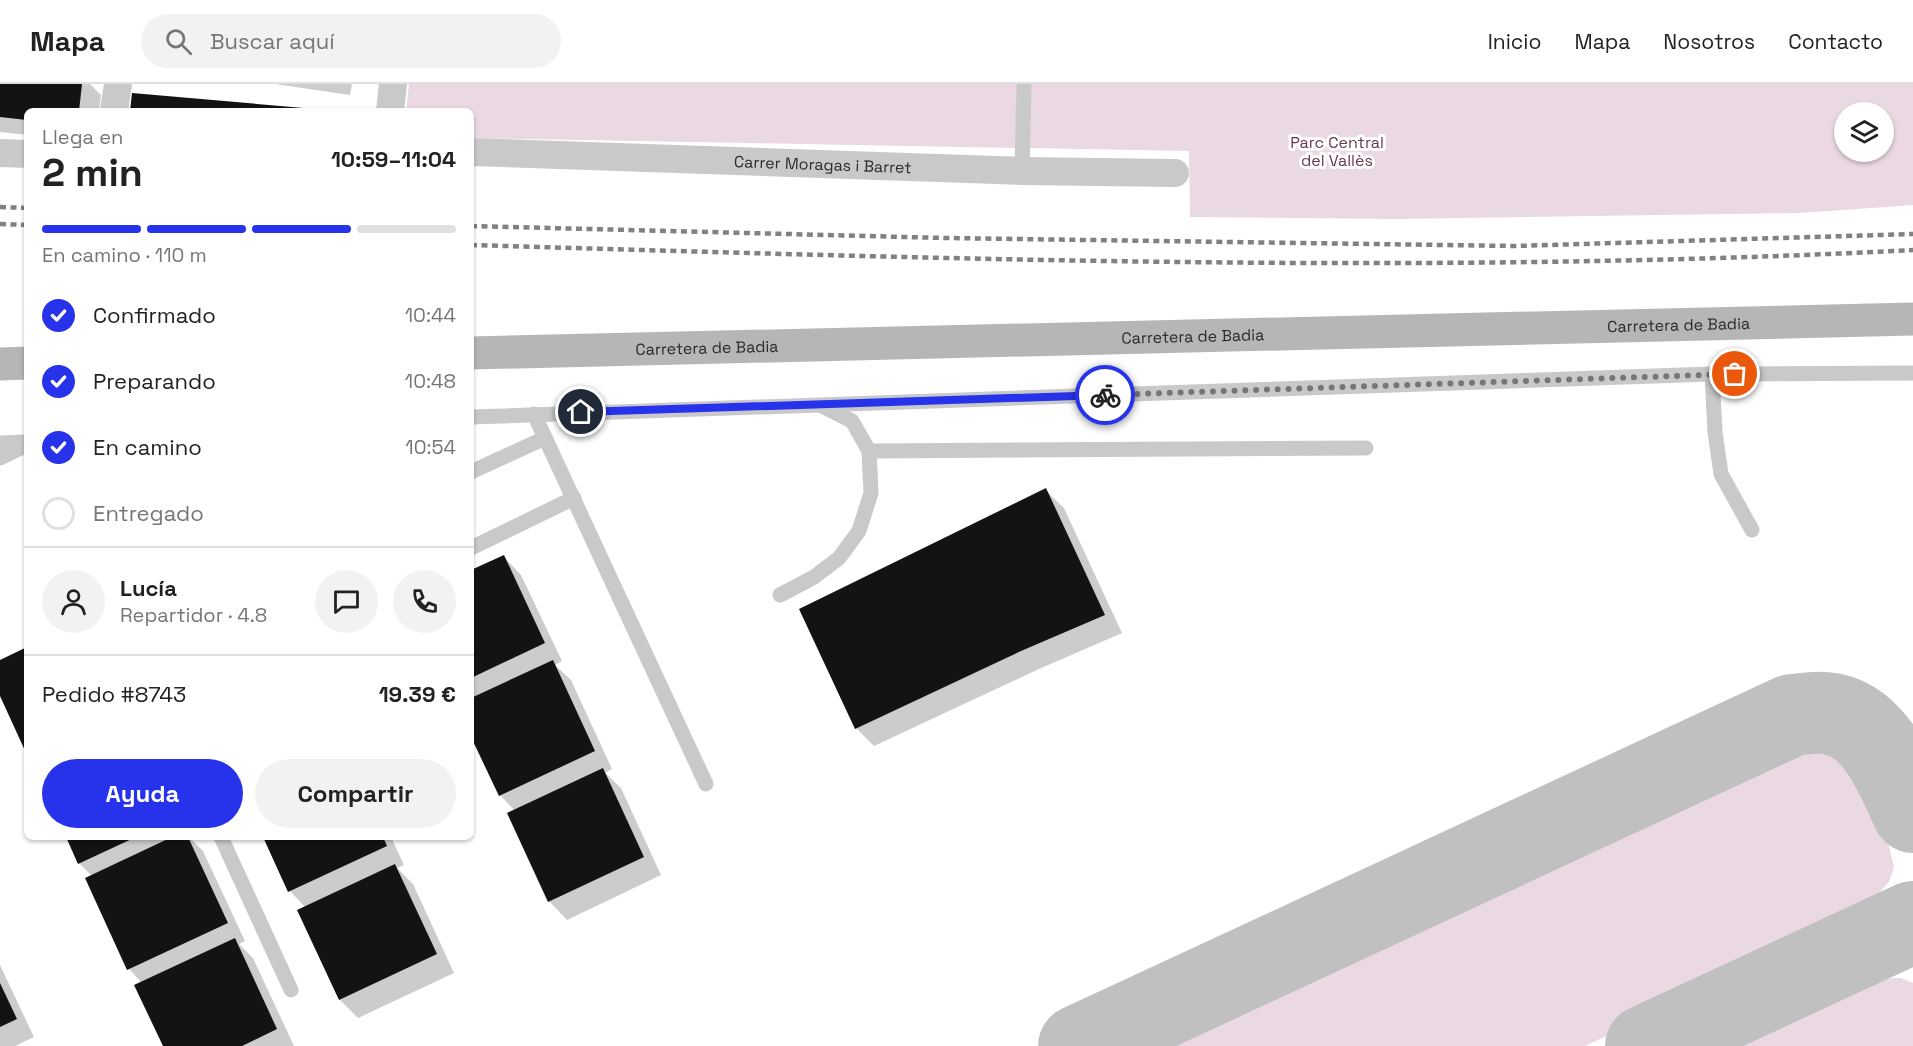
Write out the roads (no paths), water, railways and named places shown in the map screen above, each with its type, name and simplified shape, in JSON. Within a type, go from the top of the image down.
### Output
[{"type":"street","points":[[114,108],[118,84]]},
{"type":"street","points":[[390,108],[393,84]]},
{"type":"street","name":"Carrer Moragas i Barret","points":[[474,152],[1022,171],[1174,173]]},
{"type":"street","points":[[0,153],[24,154]]},
{"type":"street","name":"Carretera de Badia","points":[[474,353],[1913,319]]},
{"type":"street","points":[[0,364],[24,363]]},
{"type":"lane","points":[[1022,171],[1024,84]]},
{"type":"lane","points":[[474,417],[1712,374],[1913,373]]},
{"type":"lane","points":[[1712,374],[1715,432],[1721,474],[1752,530]]},
{"type":"lane","points":[[780,595],[814,577],[839,558],[859,531],[871,493],[869,450],[852,421],[819,405]]},
{"type":"lane","points":[[534,414],[706,784]]},
{"type":"lane","points":[[474,471],[545,438]]},
{"type":"lane","points":[[0,443],[24,444]]},
{"type":"lane","points":[[0,458],[24,446]]},
{"type":"lane","points":[[869,450],[1366,448]]},
{"type":"lane","points":[[474,547],[574,498]]},
{"type":"lane","points":[[222,840],[291,990]]},
{"type":"railway","points":[[0,207],[24,208]]},
{"type":"railway","points":[[0,224],[24,225]]},
{"type":"railway","points":[[474,226],[945,238],[1515,246],[1913,234]]},
{"type":"railway","points":[[474,245],[1012,259],[1372,263],[1733,258],[1913,250]]},
{"type":"park label","name":"Parc Central del Vallès","points":[[1337,151]]}]
